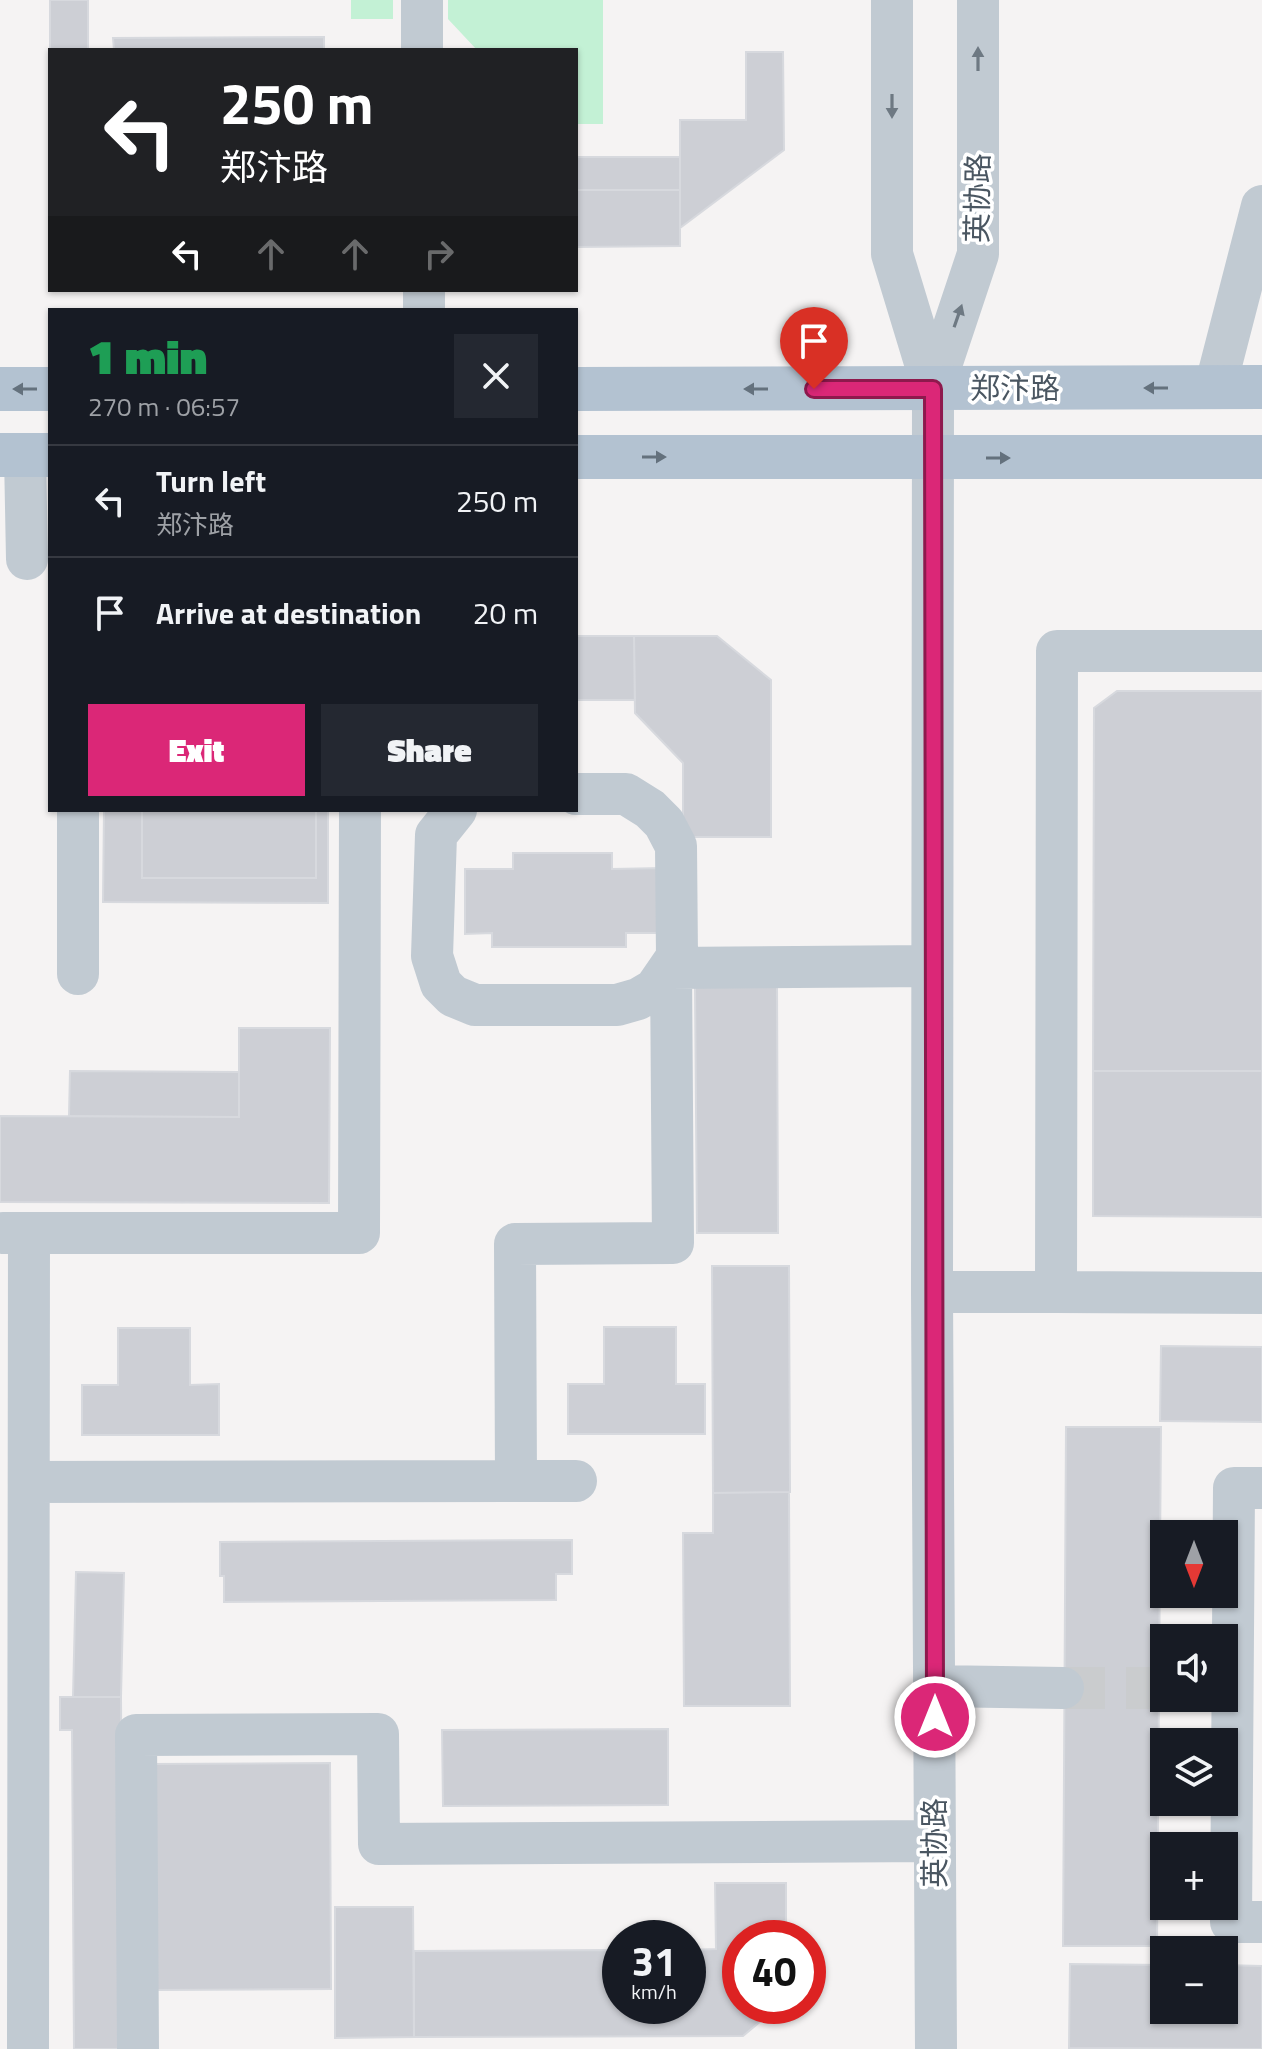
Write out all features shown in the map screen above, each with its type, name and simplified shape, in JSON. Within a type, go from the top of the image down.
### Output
[{"type":"main road","name":"郑汴路","points":[[578,389],[1262,387]]},
{"type":"main road","points":[[0,389],[48,389]]},
{"type":"main road","points":[[578,457],[1262,457]]},
{"type":"street","points":[[422,0],[422,48]]},
{"type":"street","name":"英协路","points":[[892,0],[892,254],[933,389],[932,1292],[936,2049]]},
{"type":"street","name":"英协路","points":[[933,389],[978,254],[978,0]]},
{"type":"street","points":[[1215,388],[1262,206]]},
{"type":"street","points":[[25,455],[26,569]]},
{"type":"street","points":[[1056,1292],[1057,651],[1262,651]]},
{"type":"street","points":[[454,812],[436,835],[432,956],[441,984],[453,996],[475,1005],[617,1005],[638,999],[655,989],[677,957],[676,846],[664,823],[650,809],[626,794],[578,794]]},
{"type":"street","points":[[78,812],[78,974]]},
{"type":"street","points":[[28,2049],[14,1589],[29,1482],[15,1233],[359,1233],[360,812]]},
{"type":"street","points":[[671,968],[932,966]]},
{"type":"street","points":[[516,1481],[515,1244],[673,1243],[671,968]]},
{"type":"street","points":[[932,1292],[1262,1293]]},
{"type":"street","points":[[29,1482],[576,1481]]},
{"type":"street","points":[[1230,1624],[1234,1488],[1262,1488]]},
{"type":"street","points":[[934,1686],[1063,1688]]},
{"type":"street","points":[[1230,1712],[1247,1875],[1231,1922],[1262,1922]]},
{"type":"street","points":[[138,2049],[136,1735],[378,1734],[379,1844],[935,1841]]},
{"type":"green space","points":[[351,0],[393,0],[393,19],[351,19]]},
{"type":"green space","points":[[448,0],[603,0],[603,124],[578,124],[578,48],[475,48],[448,19]]},
{"type":"building","points":[[50,0],[88,0],[88,48],[50,48]]},
{"type":"building","points":[[324,37],[324,48],[114,48],[113,38]]},
{"type":"building","points":[[746,52],[783,52],[784,150],[680,228],[680,120],[746,120]]},
{"type":"building","points":[[578,157],[680,157],[680,190],[578,190]]},
{"type":"building","points":[[578,190],[680,190],[680,246],[578,247]]},
{"type":"building","points":[[578,636],[634,636],[635,700],[578,700]]},
{"type":"building","points":[[634,636],[717,636],[771,680],[771,837],[683,837],[683,763],[635,713]]},
{"type":"building","points":[[1117,691],[1262,691],[1262,1071],[1093,1071],[1094,708]]},
{"type":"building","points":[[104,812],[328,812],[328,903],[103,902]]},
{"type":"building","points":[[142,812],[316,812],[316,878],[142,878]]},
{"type":"building","points":[[513,853],[612,853],[612,869],[664,868],[664,933],[626,933],[626,947],[492,947],[492,933],[465,934],[465,869],[513,869]]},
{"type":"building","points":[[777,986],[778,1233],[697,1233],[695,987]]},
{"type":"building","points":[[239,1028],[330,1028],[329,1203],[0,1202],[0,1116],[239,1117]]},
{"type":"building","points":[[70,1071],[239,1072],[239,1117],[69,1116]]},
{"type":"building","points":[[1093,1071],[1262,1071],[1262,1217],[1093,1216]]},
{"type":"building","points":[[712,1266],[789,1266],[790,1492],[713,1493]]},
{"type":"building","points":[[604,1327],[676,1327],[676,1384],[705,1384],[705,1434],[568,1434],[568,1384],[604,1384]]},
{"type":"building","points":[[118,1328],[190,1328],[190,1385],[219,1384],[219,1435],[82,1435],[82,1385],[118,1385]]},
{"type":"building","points":[[1161,1346],[1262,1347],[1262,1422],[1160,1421]]},
{"type":"building","points":[[1066,1427],[1161,1427],[1160,1520],[1150,1520],[1150,1608],[1160,1608],[1159,1624],[1150,1624],[1150,1712],[1159,1712],[1159,1728],[1150,1728],[1150,1816],[1158,1816],[1158,1832],[1150,1832],[1150,1920],[1157,1920],[1157,1936],[1150,1936],[1150,1946],[1063,1946]]},
{"type":"building","points":[[789,1492],[790,1706],[684,1706],[683,1533],[713,1533],[713,1493]]},
{"type":"building","points":[[572,1540],[572,1574],[556,1574],[556,1600],[224,1602],[224,1576],[220,1576],[220,1542]]},
{"type":"building","points":[[76,1572],[124,1573],[121,1697],[73,1697]]},
{"type":"building","points":[[60,1697],[121,1697],[123,2049],[74,2049],[72,1730],[60,1730]]},
{"type":"building","points":[[668,1729],[668,1805],[443,1806],[442,1730]]},
{"type":"building","points":[[330,1763],[331,1989],[152,1990],[151,1764]]},
{"type":"building","points":[[715,1883],[786,1883],[786,1920],[722,1920],[722,2024],[757,2024],[743,2036],[414,2037],[414,1951],[602,1950],[602,2024],[706,2024],[706,1949],[716,1949]]},
{"type":"building","points":[[335,1907],[413,1907],[414,2037],[335,2038]]},
{"type":"building","points":[[1070,1964],[1150,1965],[1150,2024],[1238,2024],[1238,1965],[1262,1966],[1262,2049],[1069,2048]]},
{"type":"tunnel","points":[[1063,1688],[1150,1688]]},
{"type":"route","points":[[814,389],[933,389],[935,1717]]}]
